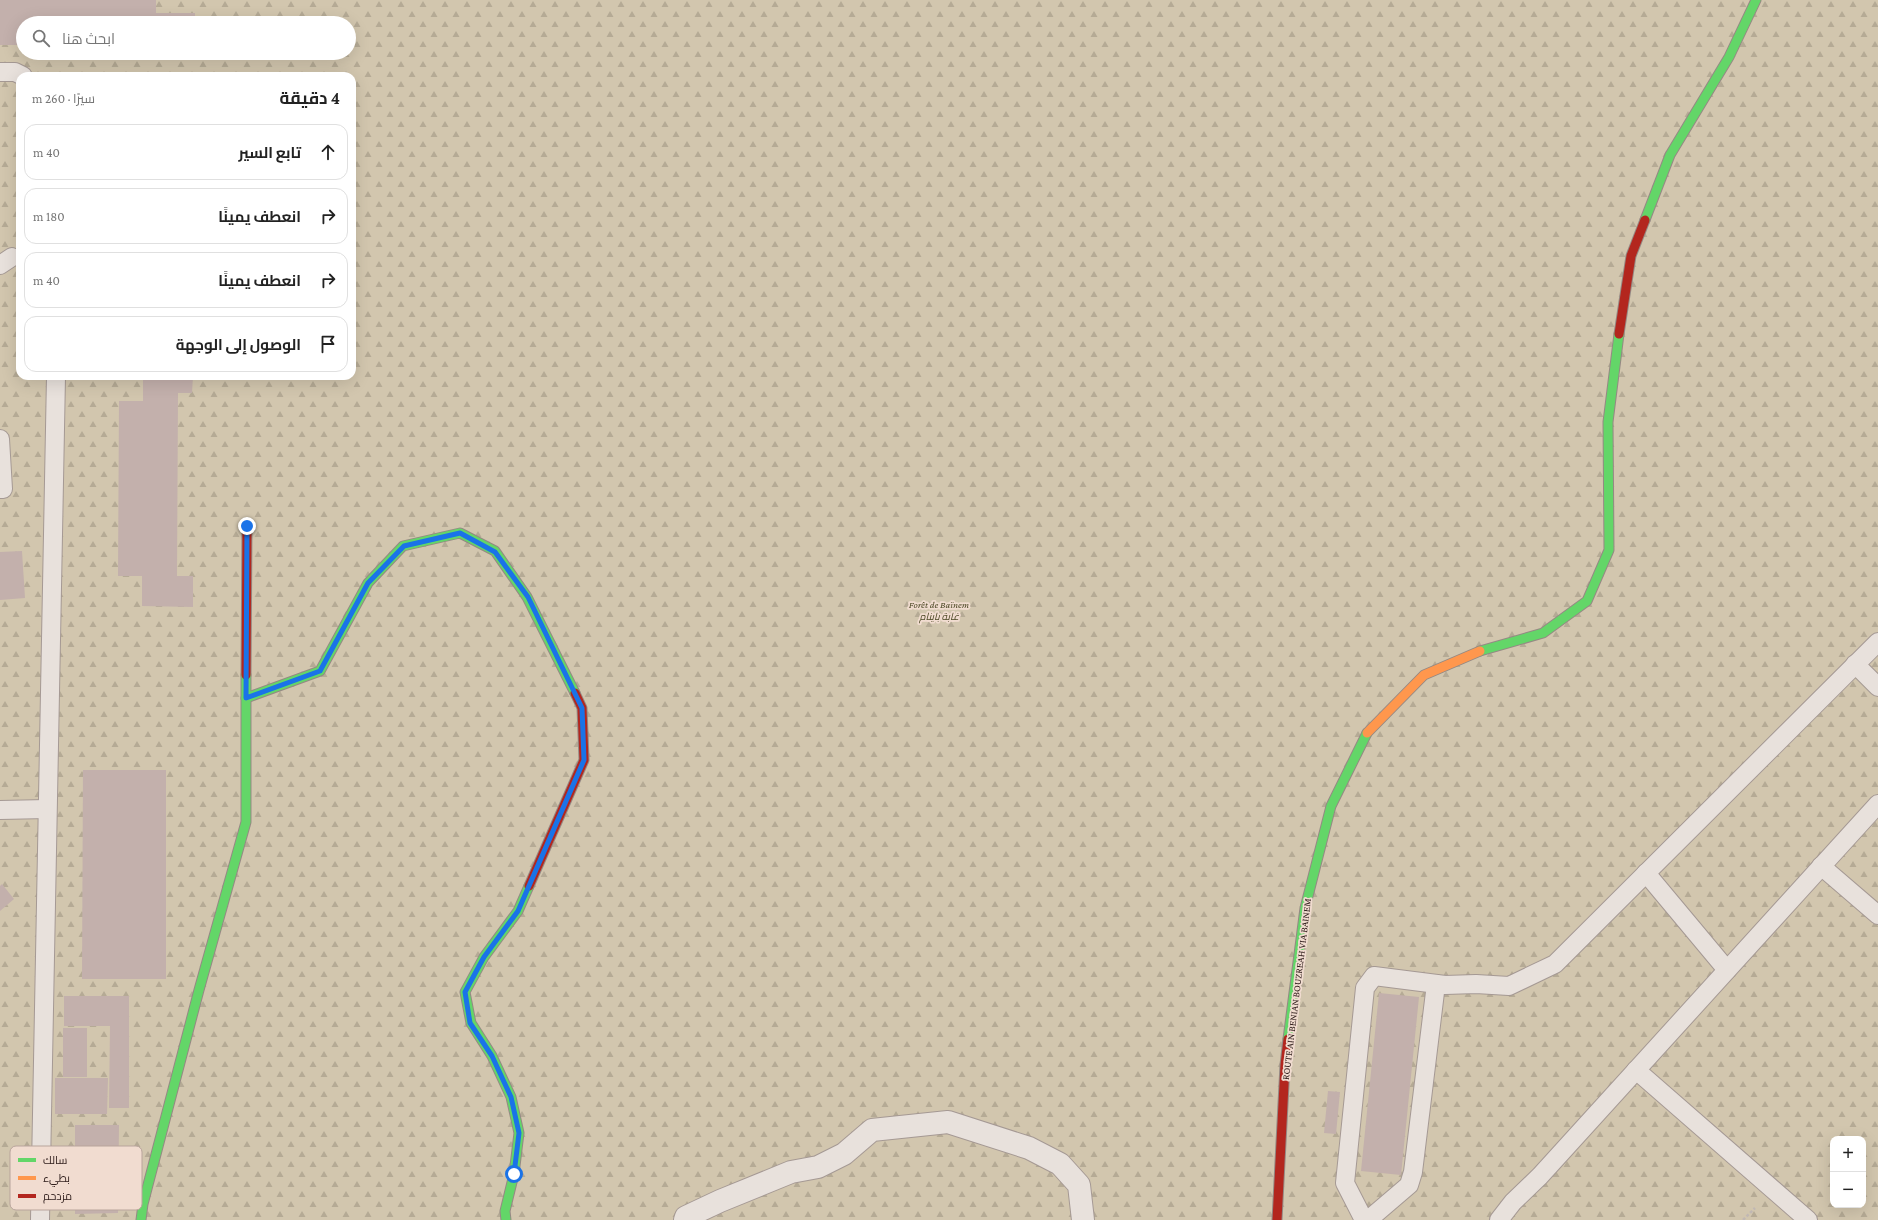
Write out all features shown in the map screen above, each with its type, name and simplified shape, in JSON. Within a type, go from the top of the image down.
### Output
[{"type":"street","name":"ROUTE AIN BENIAN BOUZREAH VIA BAINEM","points":[[1276,1220],[1285,1065],[1305,908],[1331,806],[1367,733],[1424,675],[1479,651],[1543,633],[1587,601],[1609,550],[1608,422],[1617,348],[1631,256],[1670,155],[1729,57],[1756,0]]},
{"type":"street","points":[[141,1220],[143,1204],[199,990],[246,822],[247,526]]},
{"type":"street","points":[[246,698],[320,671],[368,583],[404,546],[460,533],[495,552],[528,597],[582,708],[584,760],[518,911],[484,957],[465,992],[470,1023],[492,1056],[511,1097],[519,1133],[514,1174],[505,1211],[506,1220]]},
{"type":"street","points":[[684,1220],[686,1217],[720,1201],[791,1172],[818,1167],[844,1154],[872,1130],[948,1122],[1029,1148],[1060,1164],[1079,1185],[1083,1220]]},
{"type":"lane","points":[[0,72],[16,72]]},
{"type":"lane","points":[[41,1146],[56,380]]},
{"type":"lane","points":[[0,438],[3,489],[0,489]]},
{"type":"lane","points":[[1364,1220],[1345,1183],[1365,988],[1374,976],[1436,984],[1509,986],[1555,964],[1878,642]]},
{"type":"lane","points":[[1856,664],[1878,687]]},
{"type":"lane","points":[[1499,1220],[1513,1202],[1540,1176],[1878,804]]},
{"type":"lane","points":[[0,810],[48,809]]},
{"type":"lane","points":[[1821,866],[1878,915]]},
{"type":"lane","points":[[1646,873],[1727,970]]},
{"type":"lane","points":[[1368,1220],[1409,1185],[1413,1172],[1436,984]]},
{"type":"lane","points":[[1636,1070],[1808,1220]]},
{"type":"lane","points":[[40,1210],[40,1220]]},
{"type":"green space","name":"Forêt de Baïnem غابة باينام","points":[[0,0],[1878,0],[1878,1220],[0,1220]]},
{"type":"building","points":[[0,0],[156,0],[156,13],[195,13],[195,16],[16,16],[16,45],[0,45]]},
{"type":"building","points":[[143,380],[193,380],[192,393],[178,393],[177,576],[193,576],[193,607],[142,606],[142,576],[118,576],[119,401],[143,401]]},
{"type":"building","points":[[22,551],[25,598],[0,600],[0,552]]},
{"type":"building","points":[[83,770],[166,770],[166,979],[82,979]]},
{"type":"building","points":[[2,884],[14,899],[0,911],[0,886]]},
{"type":"building","points":[[1379,993],[1419,997],[1401,1175],[1361,1171]]},
{"type":"building","points":[[64,996],[129,996],[129,1108],[109,1108],[110,1026],[64,1026]]},
{"type":"building","points":[[63,1028],[87,1028],[87,1077],[63,1077]]},
{"type":"building","points":[[55,1078],[108,1078],[107,1114],[55,1114]]},
{"type":"building","points":[[1328,1091],[1340,1092],[1336,1134],[1324,1133]]},
{"type":"building","points":[[75,1125],[119,1125],[119,1146],[75,1146]]},
{"type":"building","points":[[75,1210],[118,1210],[118,1213],[75,1214]]},
{"type":"traffic: fast","points":[[1645,220],[1670,155],[1729,57],[1756,0]]},
{"type":"traffic: fast","points":[[1480,651],[1543,633],[1587,601],[1609,550],[1608,422],[1619,334]]},
{"type":"traffic: fast","points":[[246,698],[320,671],[368,583],[403,546],[460,533],[495,551],[527,597],[575,693]]},
{"type":"traffic: fast","points":[[141,1220],[143,1204],[199,990],[246,822],[246,675]]},
{"type":"traffic: fast","points":[[1288,1039],[1305,908],[1331,806],[1367,733]]},
{"type":"traffic: fast","points":[[506,1220],[505,1211],[514,1174],[519,1133],[511,1097],[492,1056],[471,1023],[465,992],[484,957],[518,911],[529,886]]},
{"type":"traffic: slow","points":[[1367,733],[1424,675],[1480,651]]},
{"type":"traffic: jam","points":[[1619,334],[1631,256],[1645,220]]},
{"type":"traffic: jam","points":[[246,675],[247,526]]},
{"type":"traffic: jam","points":[[529,886],[584,760],[582,708],[575,693]]},
{"type":"traffic: jam","points":[[1277,1220],[1285,1065],[1288,1039]]},
{"type":"route","points":[[247,526],[246,698],[320,671],[368,583],[404,546],[460,533],[495,552],[528,597],[582,708],[584,760],[518,911],[484,957],[465,992],[470,1023],[492,1056],[511,1097],[519,1133],[514,1174]]}]
